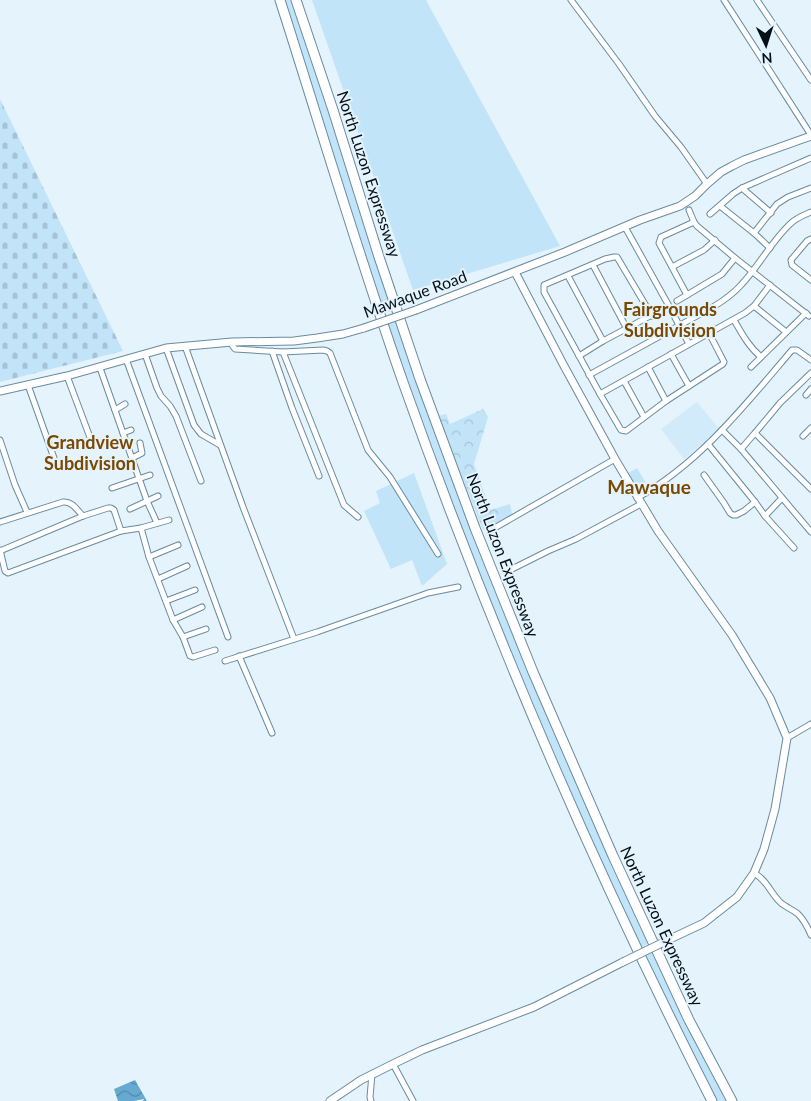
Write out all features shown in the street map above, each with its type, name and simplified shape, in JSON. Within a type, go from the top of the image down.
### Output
[{"type":"highway","name":"North Luzon Expressway","points":[[280,0],[363,263],[404,385],[459,533],[517,677],[597,864],[671,1020],[712,1101]]},
{"type":"highway","name":"North Luzon Expressway","points":[[296,0],[420,379],[475,528],[533,672],[613,856],[689,1020],[732,1101]]},
{"type":"street","points":[[571,0],[619,64],[654,116],[681,146],[707,184]]},
{"type":"street","points":[[724,0],[811,135]]},
{"type":"street","points":[[757,0],[811,80]]},
{"type":"street","name":"Mawaque Road","points":[[0,391],[100,368],[166,348],[232,342],[318,338],[364,328],[416,310],[640,220],[680,206],[695,196],[722,172],[744,160],[811,135]]},
{"type":"street","points":[[710,214],[742,188],[811,158]]},
{"type":"street","points":[[742,188],[771,213]]},
{"type":"street","points":[[754,233],[777,204],[811,188]]},
{"type":"street","points":[[720,206],[770,248]]},
{"type":"street","points":[[689,210],[694,222],[714,240],[807,314],[751,367]]},
{"type":"street","points":[[589,375],[730,296],[753,271],[790,224],[811,212]]},
{"type":"street","points":[[686,295],[659,240],[661,236],[694,222]]},
{"type":"street","points":[[625,227],[689,344]]},
{"type":"street","points":[[672,266],[704,250],[714,240]]},
{"type":"street","points":[[810,242],[791,260],[791,263],[811,280]]},
{"type":"street","points":[[652,316],[619,259],[614,257],[544,285],[543,288],[589,375],[621,430],[626,431],[666,401],[723,364],[724,362],[709,333]]},
{"type":"street","points":[[677,301],[722,274],[736,258]]},
{"type":"street","points":[[592,265],[627,329]]},
{"type":"street","points":[[330,1101],[361,1080],[422,1050],[534,1007],[704,924],[737,897],[754,873],[764,849],[775,809],[787,738],[770,698],[732,635],[639,501],[514,272]]},
{"type":"street","points":[[568,276],[603,341]]},
{"type":"street","points":[[600,394],[734,320],[754,306],[770,285]]},
{"type":"street","points":[[754,306],[786,332]]},
{"type":"street","points":[[579,356],[663,309]]},
{"type":"street","points":[[734,320],[743,337],[761,357]]},
{"type":"street","points":[[232,342],[235,349],[272,352],[323,350],[330,353],[368,450],[390,478],[438,554]]},
{"type":"street","points":[[185,346],[267,572],[294,639]]},
{"type":"street","points":[[166,348],[194,425],[201,434],[220,445]]},
{"type":"street","points":[[512,569],[548,551],[576,540],[620,516],[708,444],[792,350],[797,350],[811,360]]},
{"type":"street","points":[[272,352],[319,476]]},
{"type":"street","points":[[283,352],[344,505],[358,517]]},
{"type":"street","points":[[145,354],[156,388],[176,416],[201,481]]},
{"type":"street","points":[[671,354],[689,386]]},
{"type":"street","points":[[126,359],[228,637]]},
{"type":"street","points":[[648,367],[666,401]]},
{"type":"street","points":[[100,368],[147,501],[157,523]]},
{"type":"street","points":[[741,449],[780,403],[811,373]]},
{"type":"street","points":[[67,376],[91,440]]},
{"type":"street","points":[[624,381],[644,417]]},
{"type":"street","points":[[28,385],[54,458]]},
{"type":"street","points":[[806,395],[811,390]]},
{"type":"street","points":[[115,410],[125,404]]},
{"type":"street","points":[[803,436],[811,428]]},
{"type":"street","points":[[123,433],[131,430]]},
{"type":"street","points":[[722,430],[741,449],[811,532]]},
{"type":"street","points":[[755,433],[811,489]]},
{"type":"street","points":[[0,440],[15,485],[28,512]]},
{"type":"street","points":[[132,458],[142,453],[140,442]]},
{"type":"street","points":[[708,444],[765,516],[794,548]]},
{"type":"street","points":[[492,530],[615,459]]},
{"type":"street","points":[[112,488],[150,475]]},
{"type":"street","points":[[704,475],[733,515],[744,511],[755,502]]},
{"type":"street","points":[[130,509],[158,496]]},
{"type":"street","points":[[765,516],[782,498]]},
{"type":"street","points":[[0,522],[63,502],[71,503],[83,516]]},
{"type":"street","points":[[121,531],[114,510],[111,508],[83,516],[0,550],[5,571],[8,573],[121,531],[169,520]]},
{"type":"street","points":[[140,528],[173,620],[192,658],[215,650]]},
{"type":"street","points":[[149,557],[178,545]]},
{"type":"street","points":[[158,579],[188,566]]},
{"type":"street","points":[[225,661],[428,593],[458,587]]},
{"type":"street","points":[[166,601],[196,590]]},
{"type":"street","points":[[173,620],[202,607]]},
{"type":"street","points":[[183,637],[206,629]]},
{"type":"street","points":[[239,656],[272,733]]},
{"type":"street","points":[[787,738],[811,724]]},
{"type":"street","points":[[754,873],[763,880],[781,903],[799,915],[811,935]]},
{"type":"street","points":[[393,1064],[413,1101]]},
{"type":"street","points":[[371,1101],[372,1074]]},
{"type":"shaded area","points":[[697,402],[720,430],[684,459],[661,429]]},
{"type":"green space","points":[[284,0],[294,0],[395,310],[384,313]]},
{"type":"green space","points":[[312,0],[426,0],[560,246],[413,290]]},
{"type":"green space","points":[[0,99],[123,351],[0,382]]},
{"type":"green space","points":[[397,317],[500,602],[599,837],[648,944],[640,948],[492,608],[386,320]]},
{"type":"green space","points":[[483,409],[488,417],[474,464],[490,510],[510,504],[513,518],[483,530],[438,416],[446,414],[450,424]]},
{"type":"green space","points":[[637,468],[649,488],[637,495],[625,475]]},
{"type":"green space","points":[[414,473],[447,564],[422,586],[412,560],[391,569],[364,511],[380,503],[376,491]]},
{"type":"green space","points":[[652,951],[709,1067],[728,1101],[717,1101],[643,955]]},
{"type":"water","points":[[135,1080],[147,1101],[143,1101],[144,1099],[118,1101],[114,1089]]},
{"type":"district","name":"Fairgrounds Subdivision","points":[[670,320]]},
{"type":"district","name":"Grandview Subdivision","points":[[90,453]]},
{"type":"district","name":"Mawaque","points":[[649,487]]}]
